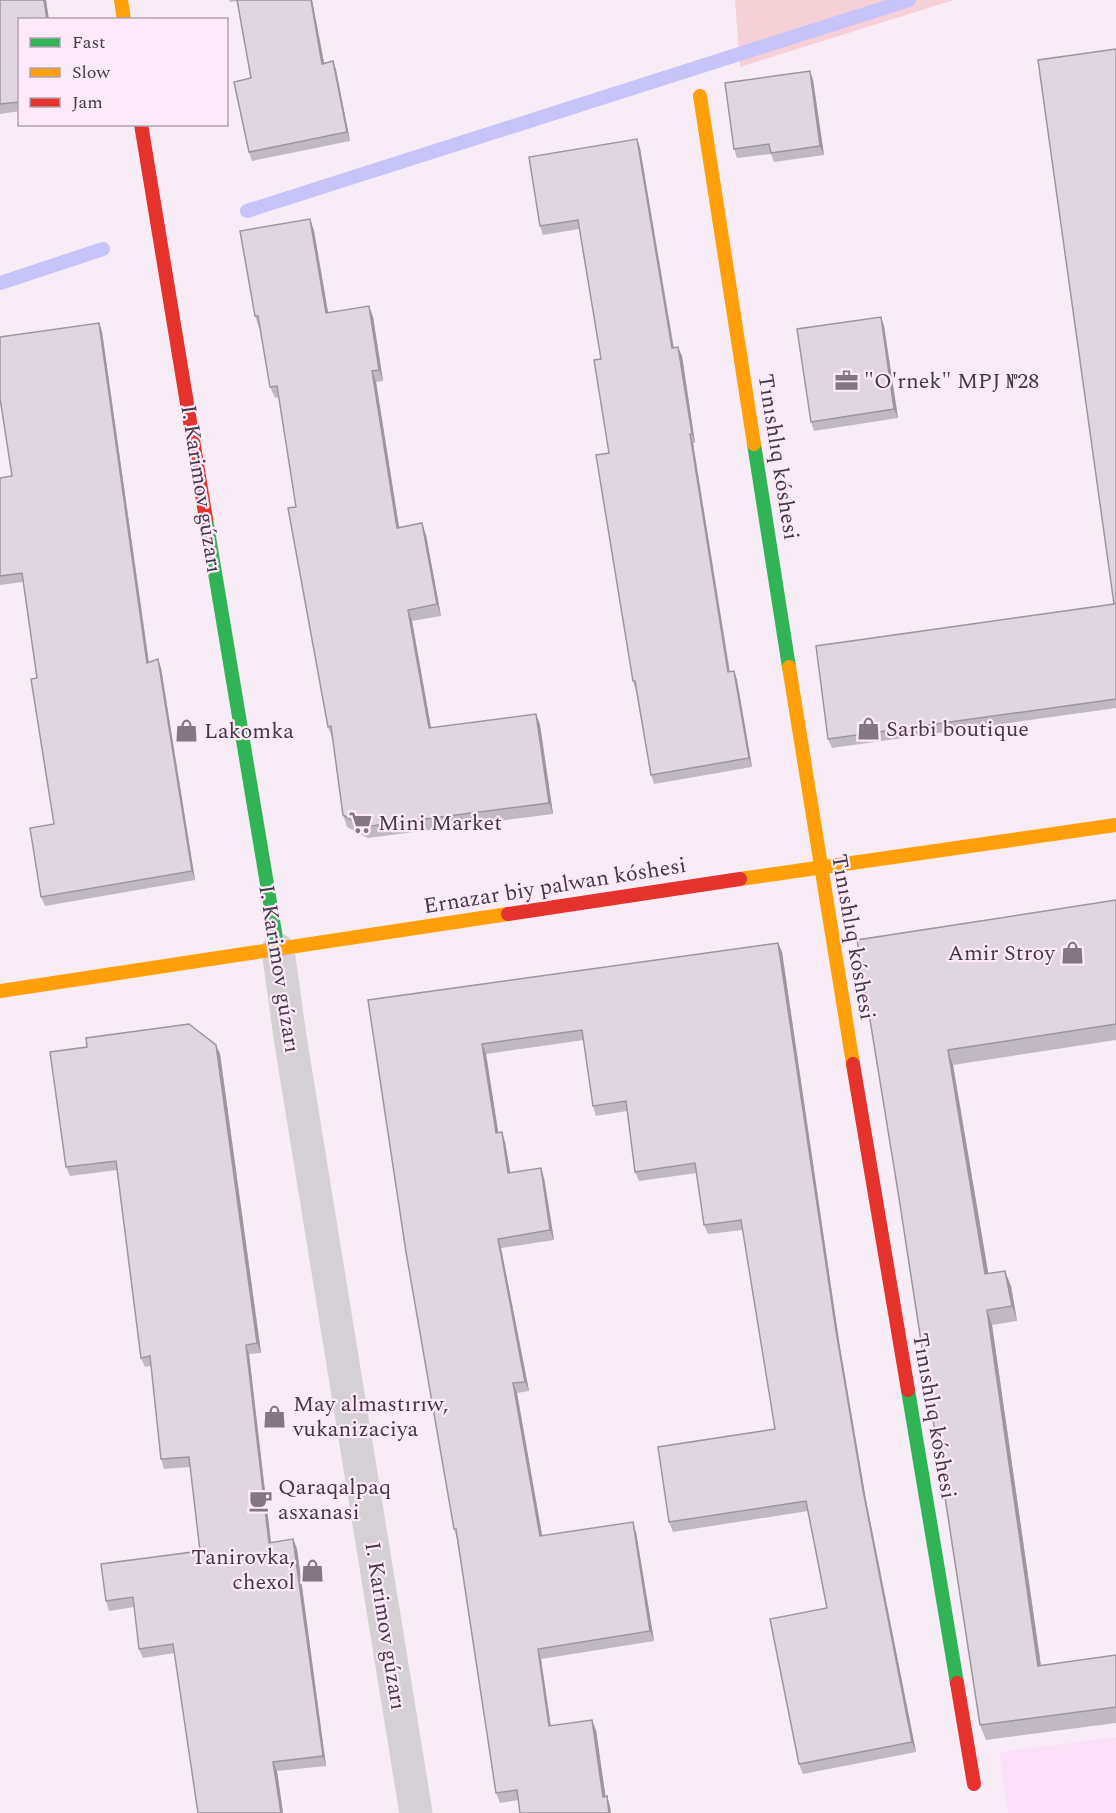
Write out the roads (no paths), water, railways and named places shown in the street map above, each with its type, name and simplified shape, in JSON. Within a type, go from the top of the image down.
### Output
[{"type":"street","points":[[121,0],[124,18]]},
{"type":"street","name":"Tınıshlıq kóshesi","points":[[700,96],[820,867],[974,1784]]},
{"type":"street","name":"I. Karimov gúzarı","points":[[141,126],[278,950],[416,1813]]},
{"type":"street","name":"Ernazar biy palwan kóshesi","points":[[0,991],[820,867],[1116,825]]},
{"type":"waterway","points":[[247,211],[909,0]]},
{"type":"waterway","points":[[0,283],[103,249]]},
{"type":"place","name":"\"O'rnek\" MPJ №28","points":[[846,381]]},
{"type":"place","name":"Sarbi boutique","points":[[868,729]]},
{"type":"place","name":"Lakomka","points":[[186,731]]},
{"type":"place","name":"Mini Market","points":[[360,823]]},
{"type":"place","name":"Amir Stroy","points":[[1073,953]]},
{"type":"place","name":"May almastırıw, vukanizaciya","points":[[275,1417]]},
{"type":"place","name":"Qaraqalpaq asxanasi","points":[[260,1500]]},
{"type":"place","name":"Tanirovka, chexol","points":[[313,1570]]}]
